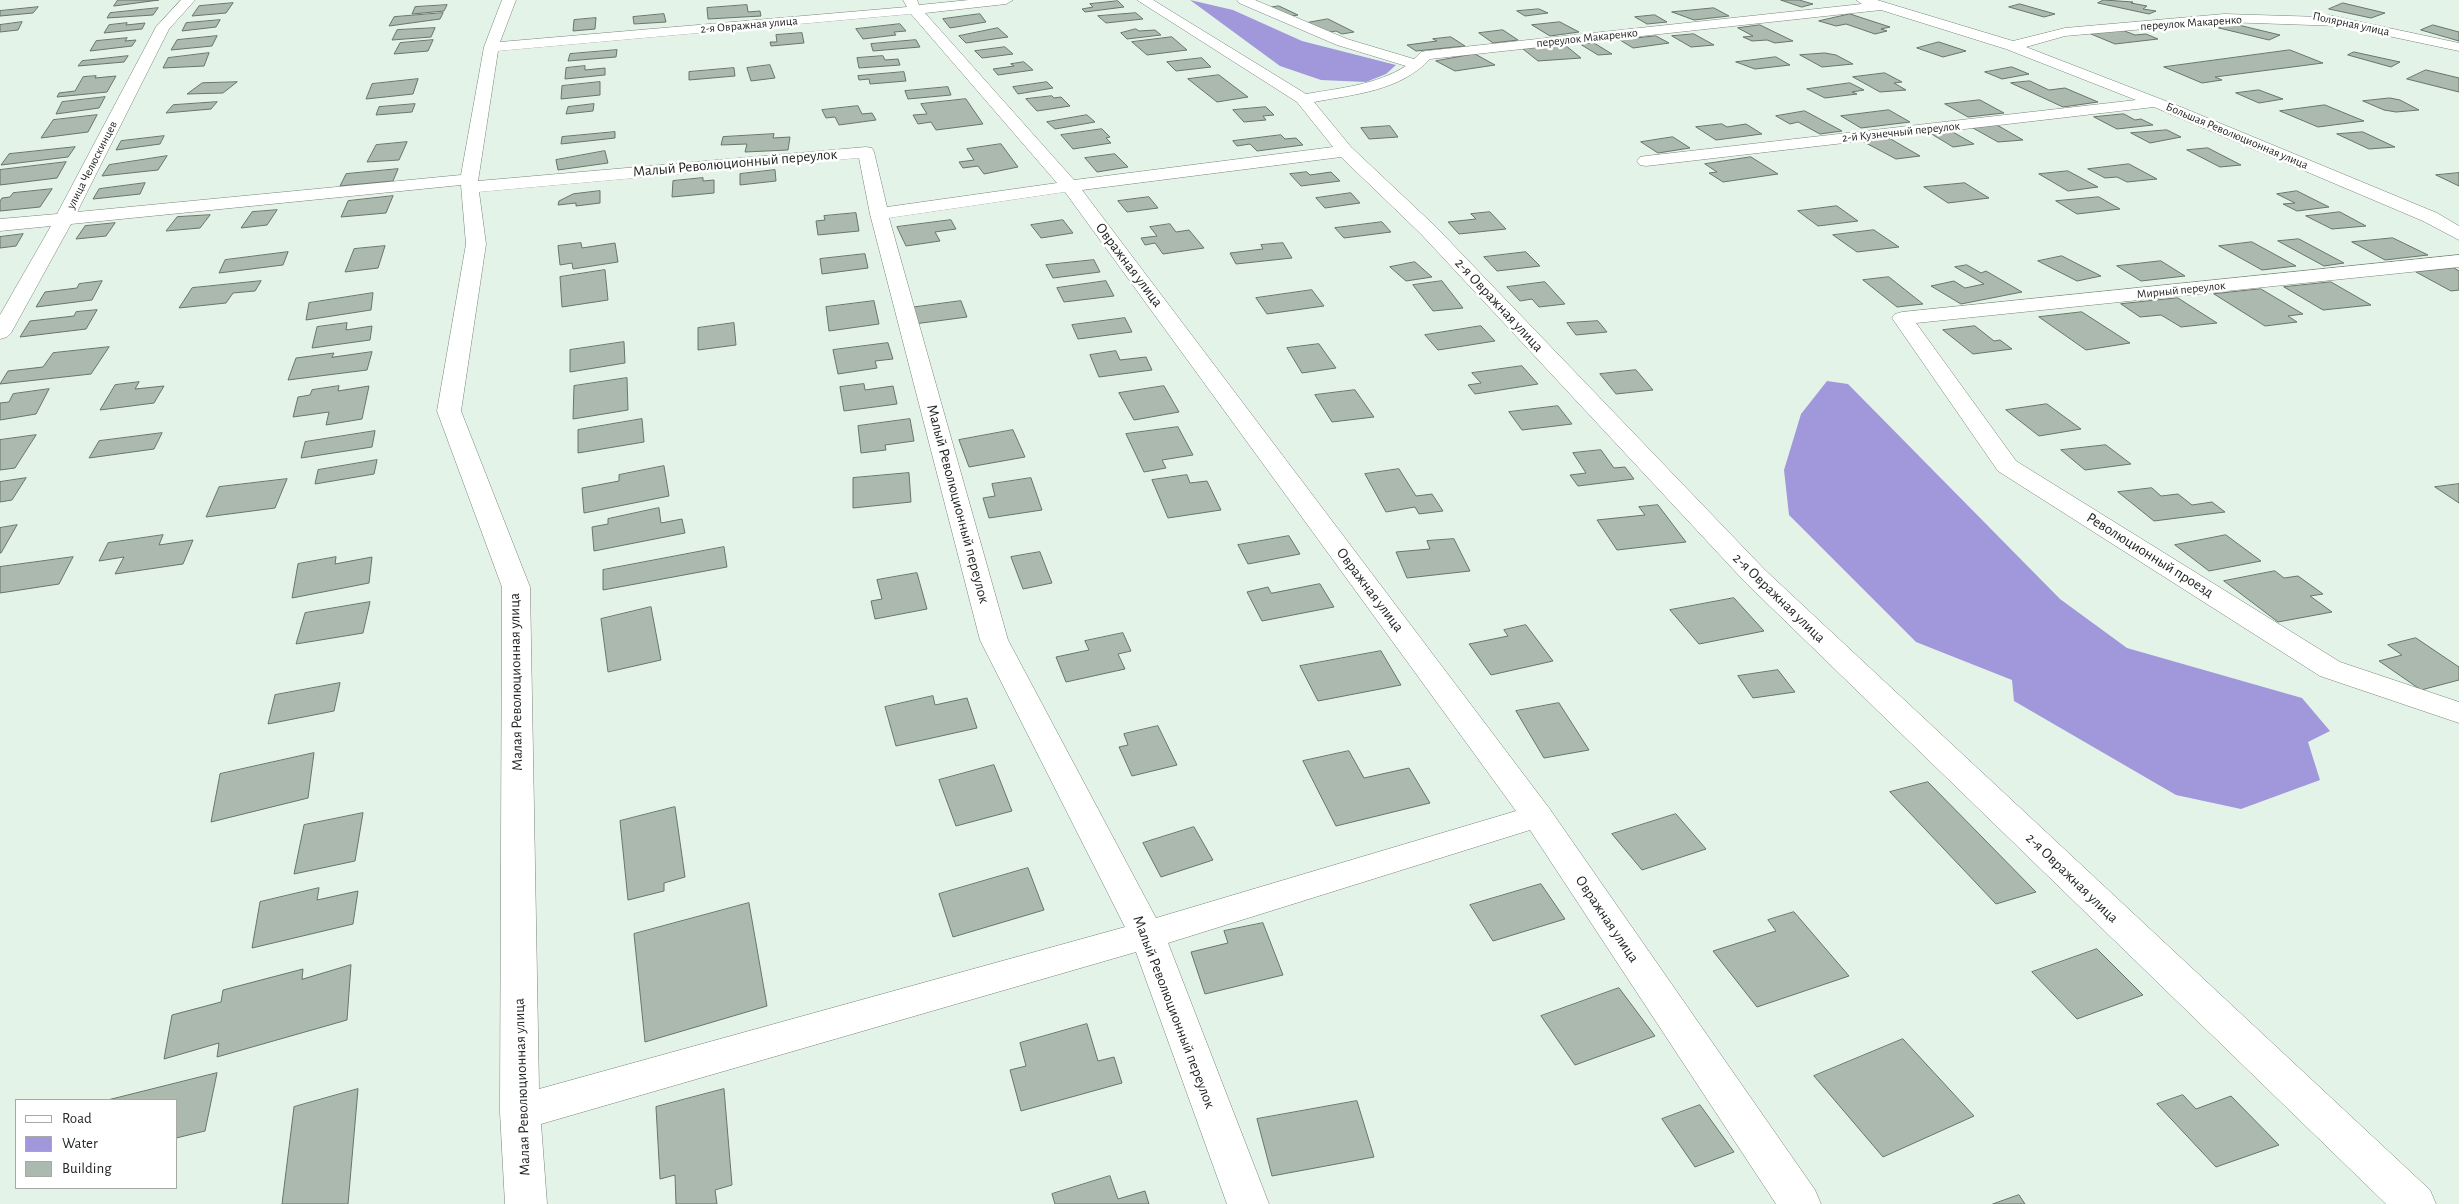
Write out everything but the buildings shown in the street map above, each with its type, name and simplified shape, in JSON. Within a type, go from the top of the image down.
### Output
[{"type":"street","name":"улица Челюскинцев","points":[[0,333],[64,219],[163,27],[188,0]]},
{"type":"street","name":"Малая Революционная улица","points":[[509,0],[491,47],[469,183],[476,244],[449,411],[516,587],[520,1112],[526,1204]]},
{"type":"street","name":"2-я Овражная улица","points":[[491,47],[912,5],[1006,0]]},
{"type":"street","name":"2-я Овражная улица","points":[[1144,0],[1304,99],[1345,151],[1428,230],[1755,576],[2415,1204]]},
{"type":"street","points":[[1244,0],[1342,42],[1418,65]]},
{"type":"street","points":[[1863,0],[1881,6]]},
{"type":"street","name":"Овражная улица","points":[[912,5],[1070,186],[1538,816],[1800,1204]]},
{"type":"street","name":"переулок Макаренко","points":[[1304,99],[1392,81],[1418,65],[1426,55],[1881,6]]},
{"type":"street","name":"Большая Революционная улица","points":[[1881,6],[2011,46],[2155,103],[2430,217],[2459,234]]},
{"type":"street","name":"Полярная улица","points":[[2271,6],[2459,47]]},
{"type":"street","points":[[2309,6],[2345,22]]},
{"type":"street","name":"переулок Макаренко","points":[[2011,46],[2065,32],[2224,18],[2345,22]]},
{"type":"street","name":"Большая Революционная улица","points":[[1980,23],[2011,46]]},
{"type":"street","name":"2-й Кузнечный переулок","points":[[1646,161],[2155,103]]},
{"type":"street","points":[[879,214],[1070,186],[1345,151]]},
{"type":"street","name":"Малый Революционный переулок","points":[[469,183],[866,152],[879,214],[994,640],[1147,935],[1248,1204]]},
{"type":"street","points":[[0,225],[469,183]]},
{"type":"street","name":"Мирный переулок","points":[[1902,318],[2459,261]]},
{"type":"street","name":"Революционный проезд","points":[[1902,318],[2007,466],[2330,669],[2459,713]]},
{"type":"street","points":[[520,1112],[1147,935],[1538,816]]},
{"type":"water","points":[[1190,0],[1233,10],[1302,41],[1396,65],[1386,74],[1366,82],[1321,80],[1280,66]]},
{"type":"water","points":[[1827,381],[1848,384],[2060,599],[2127,648],[2302,698],[2330,731],[2308,742],[2320,780],[2241,809],[2176,795],[2014,701],[2012,680],[1916,642],[1789,515],[1784,470],[1801,414]]}]
